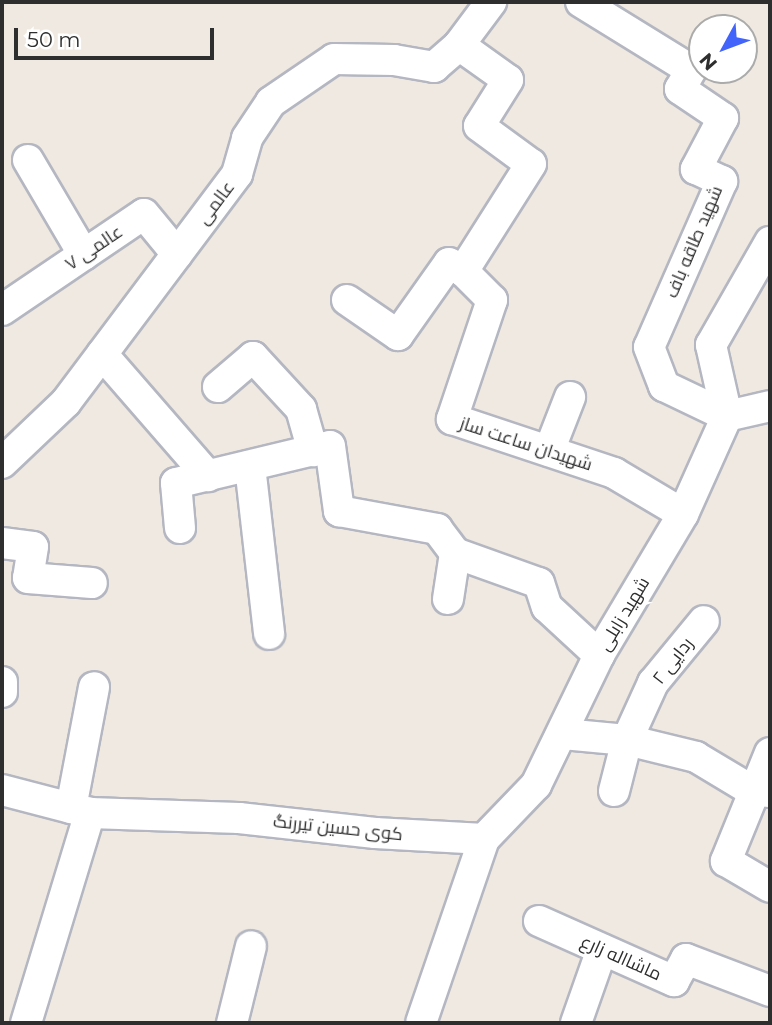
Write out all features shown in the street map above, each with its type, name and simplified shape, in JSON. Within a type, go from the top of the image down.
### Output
[{"type":"street","name":"عالمی","points":[[2,463],[66,402],[237,174],[247,138],[271,102],[334,59],[394,60],[433,66],[459,45],[491,2]]},
{"type":"street","name":"شهید طاقه باف","points":[[581,2],[691,70],[680,89],[723,118],[696,169],[722,181],[649,347],[664,386],[727,416]]},
{"type":"street","points":[[347,300],[398,335],[449,263],[463,271],[531,164],[479,126],[508,80],[459,45]]},
{"type":"street","points":[[28,160],[84,255]]},
{"type":"street","name":"عالمی ۷","points":[[2,310],[144,214],[177,254]]},
{"type":"street","points":[[770,242],[711,345],[727,416],[770,406]]},
{"type":"street","name":"شهیدان ساعت ساز","points":[[463,271],[492,300],[452,419],[614,473],[683,514]]},
{"type":"street","points":[[102,354],[208,476]]},
{"type":"street","points":[[218,387],[253,357],[301,409],[313,451]]},
{"type":"street","points":[[549,451],[570,397]]},
{"type":"street","name":"شهید زابلی","points":[[484,839],[536,785],[564,734],[600,654],[683,514],[727,416]]},
{"type":"street","points":[[180,528],[176,482],[330,446],[339,511],[437,528],[455,553],[539,583],[547,607],[600,654]]},
{"type":"street","points":[[250,466],[269,634]]},
{"type":"street","points":[[2,543],[33,547],[28,578],[92,583]]},
{"type":"street","points":[[448,599],[455,553]]},
{"type":"street","name":"ردایی ۲","points":[[614,791],[627,740],[653,683],[704,621]]},
{"type":"street","points":[[2,682],[2,692]]},
{"type":"street","points":[[26,1023],[80,810],[94,687]]},
{"type":"street","points":[[564,734],[627,740],[696,757],[761,791]]},
{"type":"street","points":[[770,753],[761,791],[726,861],[770,887]]},
{"type":"street","name":"کوی حسین تیررنگ","points":[[2,790],[80,810],[239,818],[375,834],[484,839]]},
{"type":"street","points":[[421,1023],[484,839]]},
{"type":"street","name":"ماشااله زارع","points":[[539,921],[674,981],[686,959],[770,991]]},
{"type":"street","points":[[232,1023],[251,946]]},
{"type":"street","points":[[576,1023],[603,949]]}]
